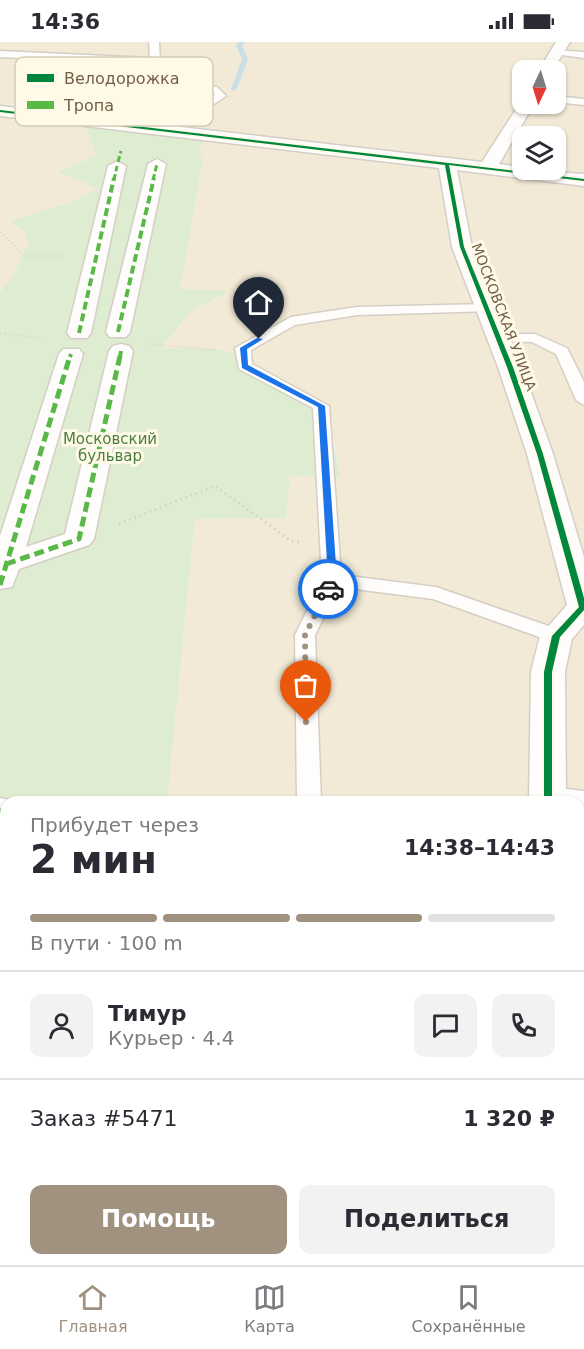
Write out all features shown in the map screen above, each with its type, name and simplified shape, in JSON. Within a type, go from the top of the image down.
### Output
[{"type":"street","points":[[552,60],[560,47]]},
{"type":"street","points":[[0,111],[15,113]]},
{"type":"street","points":[[487,169],[520,114]]},
{"type":"street","points":[[127,126],[584,180]]},
{"type":"street","points":[[3,574],[79,539],[97,346],[97,256],[119,160],[136,172],[150,169],[158,160],[97,346],[3,574]]},
{"type":"street","name":"МОСКОВСКАЯ УЛИЦА","points":[[447,164],[462,247],[499,338],[540,454],[583,607],[556,636]]},
{"type":"street","points":[[548,796],[548,672],[556,636]]},
{"type":"lane","points":[[154,42],[155,57]]},
{"type":"lane","points":[[560,47],[584,55]]},
{"type":"lane","points":[[0,54],[66,57]]},
{"type":"lane","points":[[213,90],[217,90],[221,96],[213,101]]},
{"type":"lane","points":[[566,100],[584,102]]},
{"type":"lane","points":[[169,131],[176,126]]},
{"type":"lane","points":[[309,796],[305,635],[332,580],[321,406],[244,366],[243,348],[291,321],[357,311],[487,308]]},
{"type":"lane","points":[[499,338],[535,339],[562,351],[584,400]]},
{"type":"lane","points":[[332,580],[436,593],[556,636]]},
{"type":"path","points":[[0,232],[25,256],[97,256]]},
{"type":"path","points":[[0,333],[97,346],[244,353]]},
{"type":"path","points":[[79,539],[215,486],[291,541],[330,548]]},
{"type":"shaded area","points":[[0,42],[584,42],[584,796],[168,796],[195,519],[286,518],[290,476],[340,478],[336,450],[327,415],[243,373],[213,349],[162,349],[190,312],[230,292],[180,289],[203,160],[199,151],[204,139],[86,126],[97,156],[59,170],[99,188],[74,201],[12,221],[25,232],[29,242],[13,275],[0,292]]},
{"type":"green space","name":"Московский бульвар","points":[[85,126],[205,138],[199,151],[203,160],[180,289],[231,291],[190,312],[162,348],[213,349],[239,355],[243,373],[327,415],[341,478],[290,476],[286,518],[195,519],[168,796],[0,796],[0,292],[13,275],[29,242],[25,232],[11,221],[74,201],[98,189],[58,171],[97,156]]},
{"type":"waterway","points":[[234,89],[245,59],[239,46],[242,42]]},
{"type":"marked path","points":[[118,162],[121,151]]},
{"type":"marked path","points":[[118,332],[157,164]]},
{"type":"marked path","points":[[79,333],[117,166]]},
{"type":"marked path","points":[[6,564],[79,539],[121,351]]},
{"type":"marked path","points":[[0,585],[71,354]]},
{"type":"cycle path","points":[[0,111],[15,113]]},
{"type":"cycle path","points":[[127,126],[584,180]]},
{"type":"cycle path","points":[[447,164],[462,247],[510,367],[540,454],[583,607],[556,636],[548,672],[548,796]]},
{"type":"way so far","points":[[306,722],[305,635],[328,589]]},
{"type":"route","points":[[259,339],[243,348],[244,366],[321,406],[332,580],[328,589]]}]
